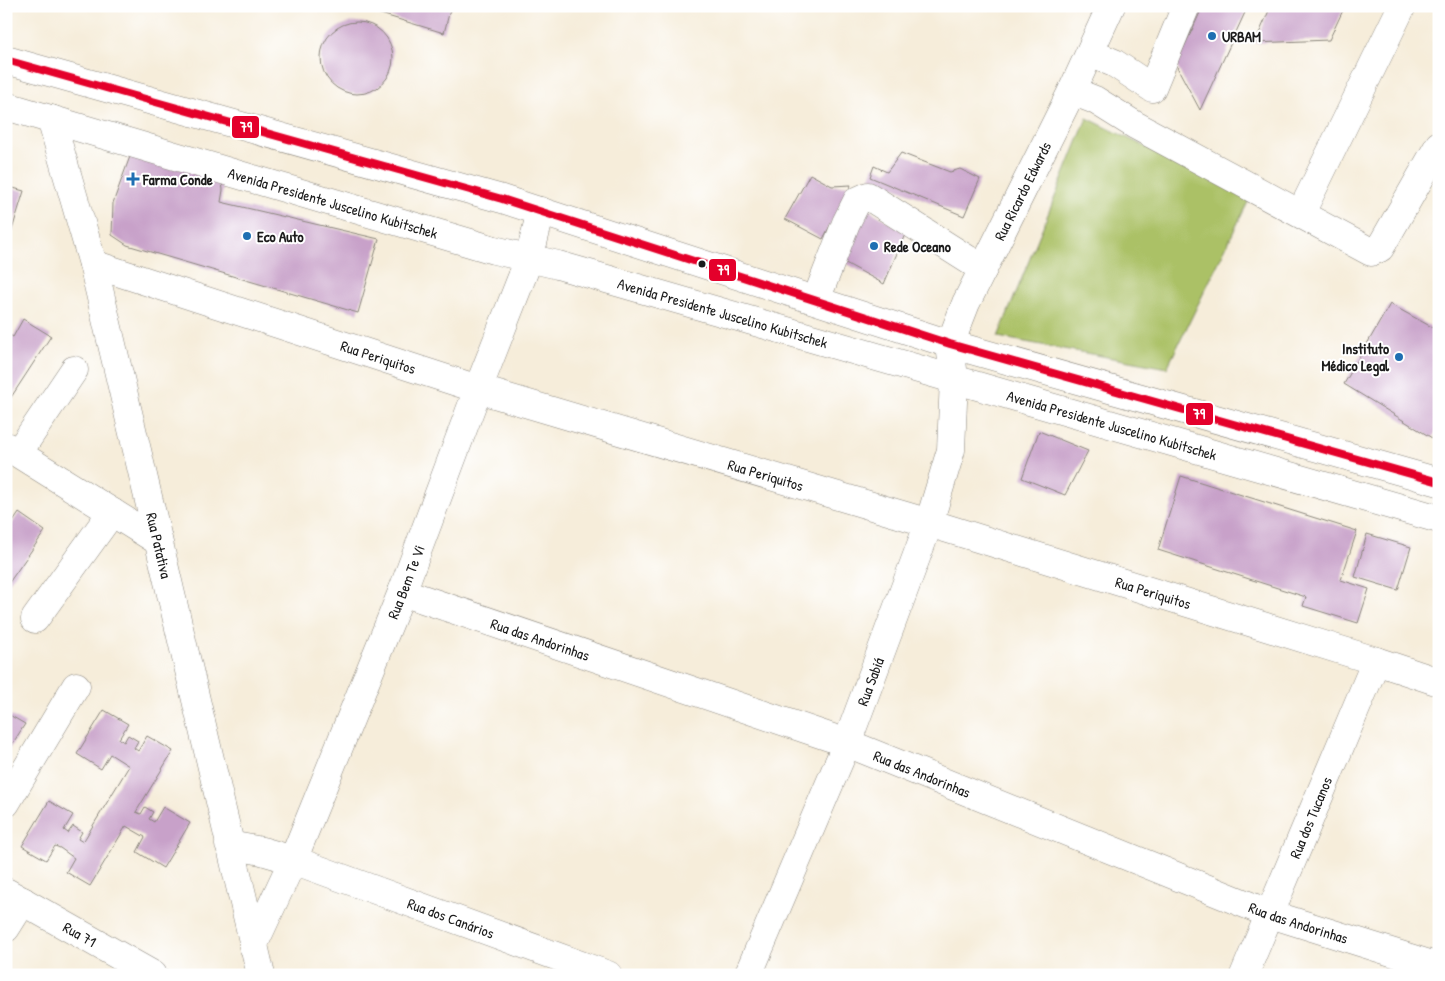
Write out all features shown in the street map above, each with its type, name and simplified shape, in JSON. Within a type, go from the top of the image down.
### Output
[{"type":"street","name":"Rua Ricardo Edwards","points":[[954,378],[950,344],[966,303],[1072,92],[1111,6]]},
{"type":"street","points":[[1135,125],[1186,6]]},
{"type":"street","points":[[1301,213],[1402,6]]},
{"type":"street","points":[[1090,53],[1114,63],[1152,88]]},
{"type":"street","points":[[6,60],[502,199],[950,344],[1439,482]]},
{"type":"street","points":[[1072,92],[1096,100],[1135,125],[1371,252],[1380,248],[1439,145]]},
{"type":"street","name":"Avenida Presidente Juscelino Kubitschek","points":[[6,106],[494,250],[558,265],[1439,519]]},
{"type":"street","name":"Rua Patativa","points":[[50,119],[93,264],[261,975]]},
{"type":"street","points":[[816,300],[846,223],[857,201],[868,196],[983,269]]},
{"type":"street","name":"Rua Bem Te Vi","points":[[253,946],[293,860],[402,592],[529,259],[541,211]]},
{"type":"street","name":"Rua Periquitos","points":[[93,264],[478,389],[929,523],[1439,682]]},
{"type":"street","points":[[74,370],[12,450],[158,541]]},
{"type":"street","name":"Rua Sabiá","points":[[748,975],[848,743],[929,523],[951,450],[954,378]]},
{"type":"street","points":[[34,619],[112,512]]},
{"type":"street","name":"Rua das Andorinhas","points":[[402,592],[848,743],[1270,914],[1439,967]]},
{"type":"street","name":"Rua dos Tucanos","points":[[1244,975],[1376,661]]},
{"type":"street","points":[[6,804],[76,686]]},
{"type":"street","name":"Rua dos Canários","points":[[229,845],[262,851],[293,860],[608,975]]},
{"type":"street","points":[[6,928],[15,896]]},
{"type":"street","name":"Rua 71","points":[[15,896],[153,975]]},
{"type":"green space","points":[[1087,118],[1250,198],[1167,368],[998,337]]},
{"type":"building","points":[[354,6],[451,6],[444,33]]},
{"type":"building","name":"URBAM","points":[[1203,6],[1248,6],[1200,110],[1176,65]]},
{"type":"building","points":[[1271,6],[1345,6],[1329,40],[1255,43]]},
{"type":"building","points":[[357,22],[377,28],[387,38],[393,58],[387,78],[377,88],[357,94],[337,88],[327,78],[321,58],[327,38],[337,28]]},
{"type":"building","name":"Eco Auto","points":[[132,151],[221,175],[223,190],[221,202],[379,239],[358,313],[127,245],[112,235],[113,203]]},
{"type":"building","points":[[901,153],[950,172],[960,169],[980,179],[964,216],[870,177],[874,166],[887,172]]},
{"type":"building","points":[[810,174],[832,186],[851,185],[823,239],[785,219]]},
{"type":"building","points":[[6,186],[24,191],[7,246],[6,246]]},
{"type":"building","name":"Rede Oceano","points":[[867,209],[906,232],[884,284],[840,260]]},
{"type":"building","name":"Instituto Médico Legal","points":[[1390,304],[1439,331],[1439,428],[1432,438],[1344,384]]},
{"type":"building","points":[[23,319],[51,336],[6,405],[6,333],[13,337]]},
{"type":"building","points":[[1039,431],[1088,451],[1065,495],[1022,478]]},
{"type":"building","points":[[1181,476],[1357,531],[1341,580],[1369,589],[1358,623],[1303,606],[1306,597],[1158,550]]},
{"type":"building","points":[[19,513],[45,531],[6,587],[6,522],[11,525]]},
{"type":"building","points":[[1367,534],[1411,547],[1398,590],[1355,577]]},
{"type":"building","points":[[104,710],[128,724],[119,739],[124,742],[128,735],[138,741],[134,748],[138,751],[147,736],[173,751],[136,812],[141,814],[145,807],[153,812],[149,819],[154,822],[163,807],[190,823],[163,868],[137,852],[145,837],[126,826],[90,886],[66,872],[74,858],[60,848],[55,846],[46,860],[22,846],[49,801],[73,815],[64,830],[68,833],[73,826],[82,832],[78,839],[83,842],[120,781],[129,766],[110,754],[101,769],[77,754]]},
{"type":"building","points":[[6,713],[25,724],[6,754]]},
{"type":"transit line","name":"79","points":[[6,60],[502,199],[950,344],[1439,482]]},
{"type":"place","name":"URBAM","points":[[1212,36]]},
{"type":"place","name":"Farma Conde","points":[[133,179]]},
{"type":"place","name":"Eco Auto","points":[[247,236]]},
{"type":"place","name":"Rede Oceano","points":[[874,246]]},
{"type":"place","name":"Instituto Médico Legal","points":[[1399,357]]}]
